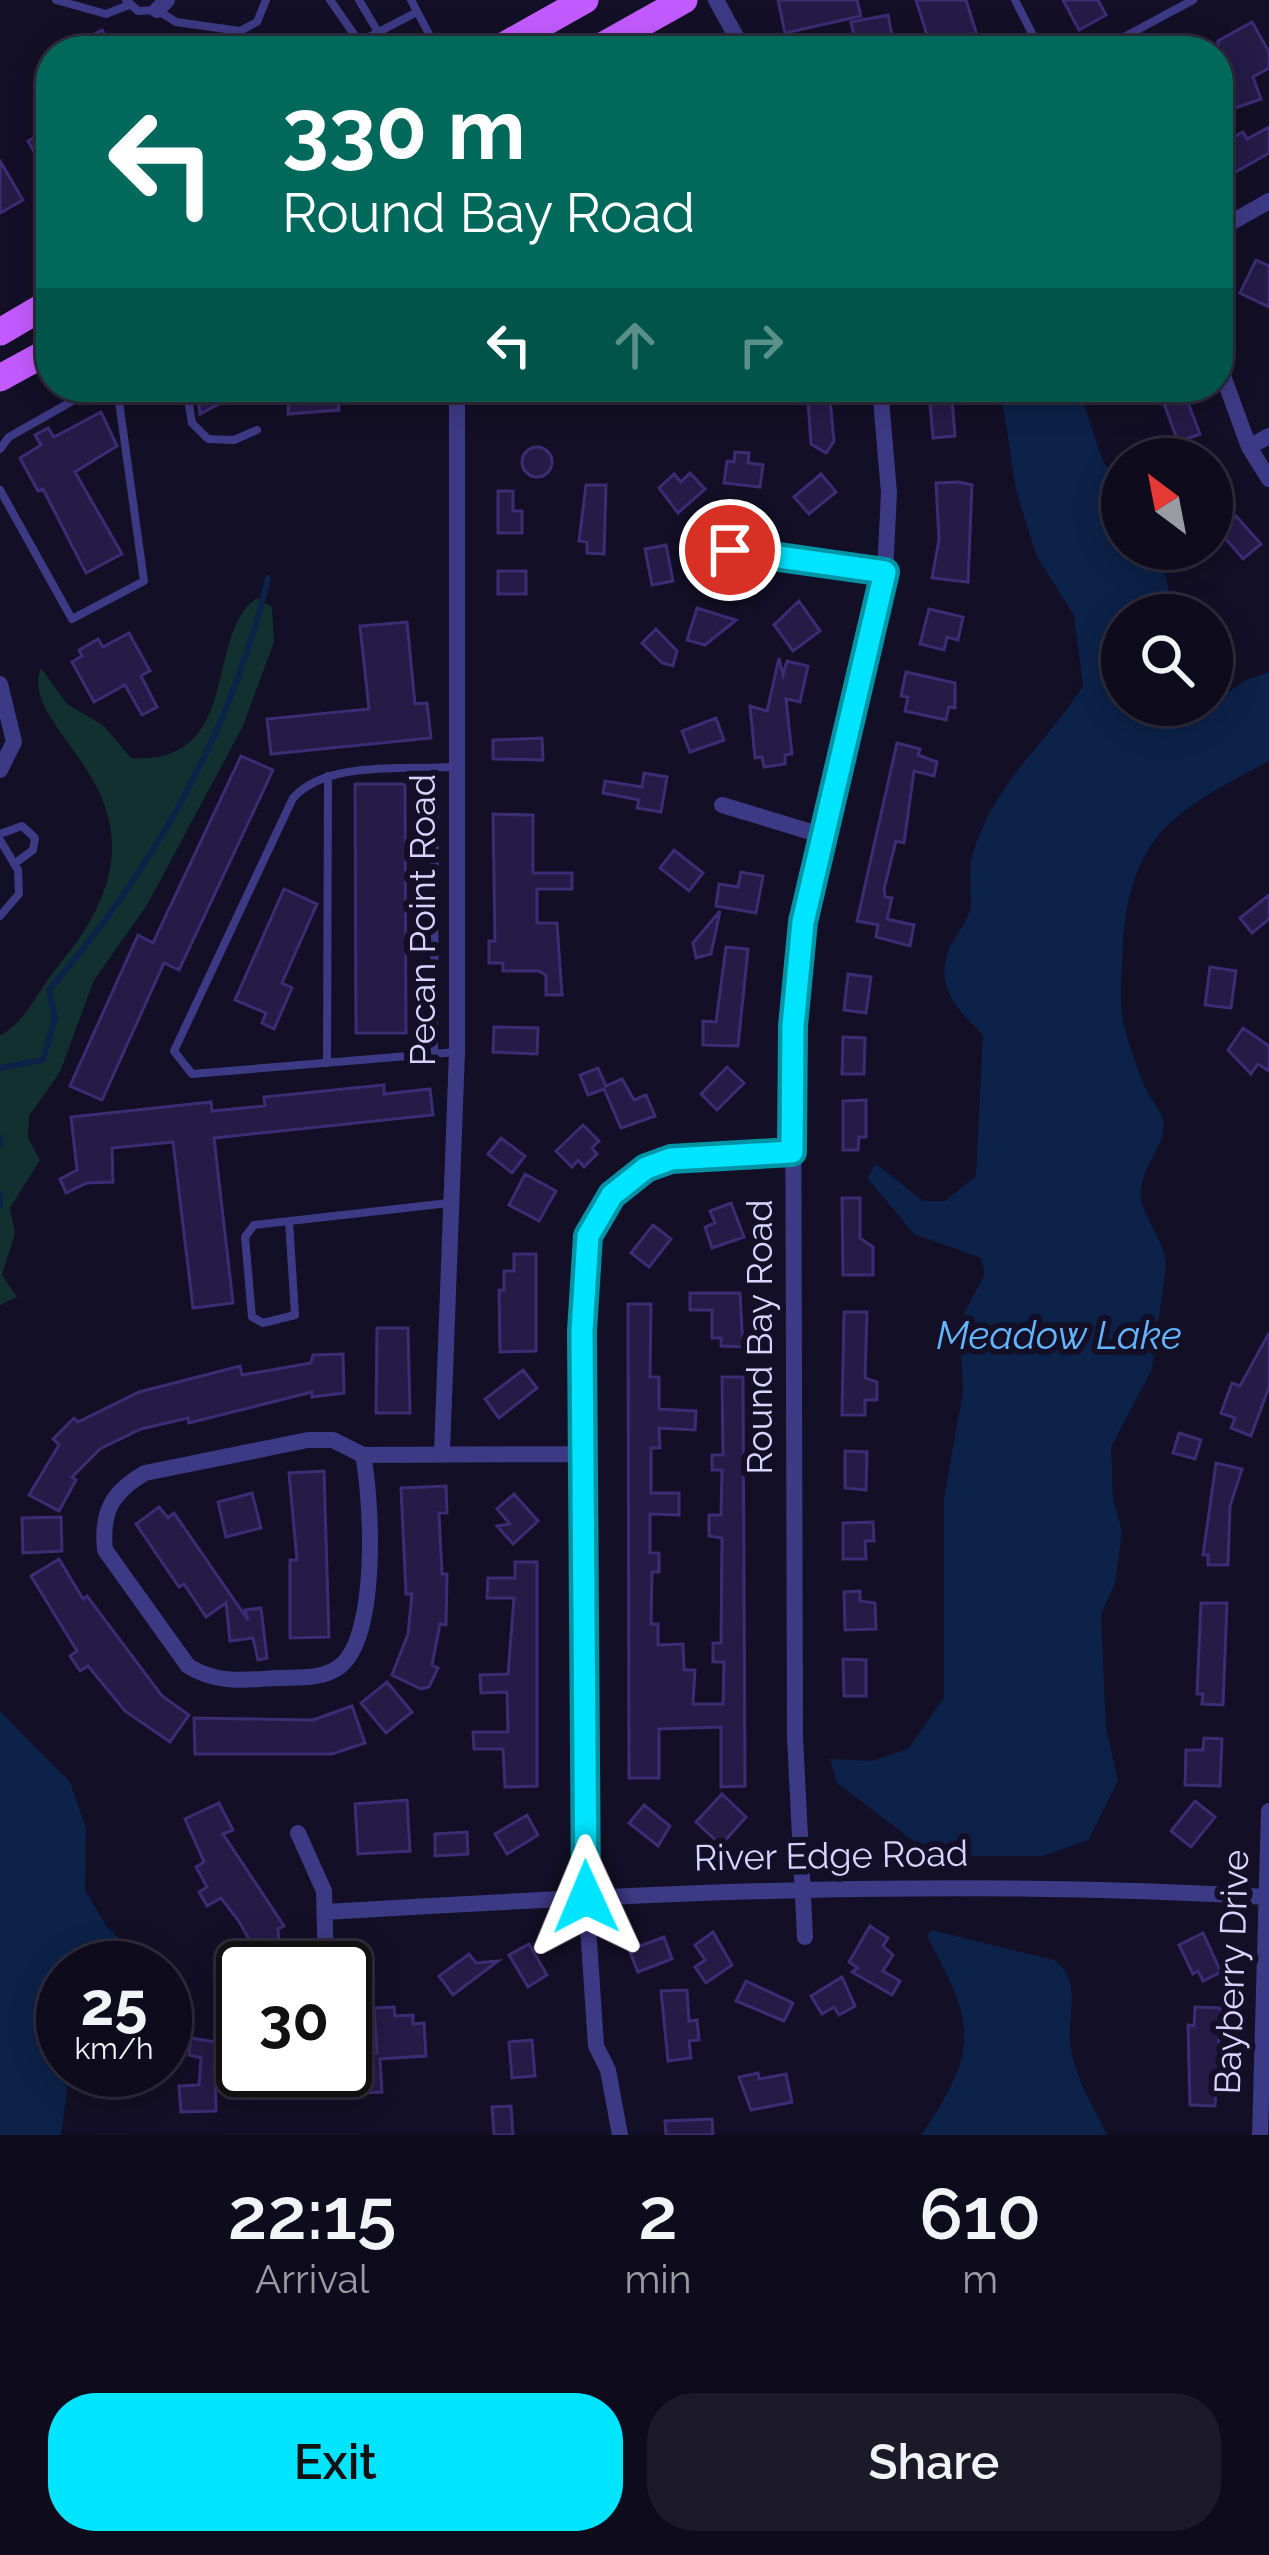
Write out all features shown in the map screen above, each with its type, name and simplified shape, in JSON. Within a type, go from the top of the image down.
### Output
[{"type":"main road","points":[[521,36],[585,0]]},
{"type":"main road","points":[[619,36],[684,0]]},
{"type":"main road","points":[[0,332],[36,311]]},
{"type":"main road","points":[[0,378],[36,358]]},
{"type":"street","points":[[716,0],[736,36]]},
{"type":"street","points":[[1233,221],[1269,201]]},
{"type":"street","name":"Pecan Point Road","points":[[442,1452],[457,1052],[457,402]]},
{"type":"street","name":"Round Bay Road","points":[[805,1937],[798,1887],[792,1152],[796,974],[821,836],[885,572],[889,493],[881,402]]},
{"type":"street","points":[[1233,402],[1249,447],[1269,479]]},
{"type":"street","points":[[1249,447],[1269,436]]},
{"type":"street","points":[[730,550],[885,572]]},
{"type":"street","points":[[0,685],[14,742],[0,770]]},
{"type":"street","points":[[722,805],[821,836]]},
{"type":"street","points":[[620,2135],[608,2070],[596,2046],[586,1897],[584,1262],[597,1216],[628,1180],[671,1159],[792,1152]]},
{"type":"street","points":[[363,1455],[366,1624],[351,1655],[324,1676],[226,1681],[205,1676],[188,1666],[105,1550],[102,1527],[109,1504],[123,1486],[145,1474],[308,1440],[333,1440],[363,1455],[582,1454]]},
{"type":"street","name":"Bayberry Drive","points":[[1260,2135],[1269,1811]]},
{"type":"street","points":[[298,1833],[324,1891],[326,1941]]},
{"type":"street","name":"River Edge Road","points":[[325,1912],[798,1887],[961,1884],[1267,1897]]},
{"type":"lane","points":[[56,0],[106,14],[128,3],[162,5],[176,22],[240,31],[257,22],[266,0]]},
{"type":"lane","points":[[330,0],[349,33],[360,36]]},
{"type":"lane","points":[[359,0],[378,32]]},
{"type":"lane","points":[[411,0],[430,36]]},
{"type":"lane","points":[[1016,0],[1034,36]]},
{"type":"lane","points":[[1126,36],[1193,0]]},
{"type":"lane","points":[[371,36],[417,12]]},
{"type":"lane","points":[[0,448],[8,437],[70,402]]},
{"type":"lane","points":[[0,490],[73,619],[144,581],[119,402]]},
{"type":"lane","points":[[188,402],[192,423],[208,439],[233,440],[256,430]]},
{"type":"lane","points":[[455,767],[328,776],[303,786],[293,798],[174,1052],[192,1074],[457,1052]]},
{"type":"lane","points":[[434,1054],[435,768]]},
{"type":"lane","points":[[327,1063],[328,776]]},
{"type":"lane","points":[[0,916],[19,894],[14,864],[0,837],[22,826],[35,838],[33,850],[14,864]]},
{"type":"lane","points":[[289,1221],[295,1315],[262,1323],[252,1317],[245,1237],[254,1225],[289,1221],[450,1203]]},
{"type":"green space","points":[[257,598],[272,607],[274,642],[243,726],[147,905],[94,980],[60,1072],[29,1116],[28,1138],[40,1160],[10,1208],[15,1233],[2,1275],[17,1297],[0,1305],[0,1036],[26,1012],[97,908],[111,858],[108,816],[93,780],[40,694],[41,668],[67,704],[104,726],[131,758],[167,755],[191,741],[207,719],[231,638],[241,615]]},
{"type":"water","name":"Meadow Lake","points":[[1002,402],[1083,402],[1101,456],[1101,570],[1164,570],[1170,594],[1101,594],[1101,726],[1233,726],[1233,689],[1269,672],[1269,761],[1209,794],[1165,828],[1136,874],[1128,905],[1122,1016],[1136,1065],[1164,1128],[1144,1177],[1141,1198],[1166,1266],[1152,1369],[1111,1447],[1113,1499],[1122,1531],[1115,1583],[1101,1615],[1106,1729],[1118,1780],[1088,1840],[1043,1856],[933,1856],[837,1783],[830,1759],[872,1761],[908,1749],[944,1697],[944,1499],[963,1391],[960,1321],[985,1274],[981,1258],[914,1234],[867,1178],[876,1164],[923,1201],[945,1201],[976,1176],[983,1035],[947,990],[944,968],[969,913],[970,871],[980,832],[1005,787],[1083,686],[1074,616],[1036,555],[1016,490]]},
{"type":"water","points":[[0,1711],[70,1782],[86,1828],[85,1890],[107,1927],[122,1941],[36,1941],[36,2097],[66,2097],[61,2135],[0,2135]]},
{"type":"water","points":[[931,1930],[1054,1960],[1062,1968],[1071,1986],[1074,2063],[1107,2135],[921,2135],[954,2079],[964,2035],[954,1992],[927,1936]]},
{"type":"building","points":[[778,0],[857,0],[861,16],[785,33]]},
{"type":"building","points":[[916,0],[966,0],[977,36],[927,36]]},
{"type":"building","points":[[1063,0],[1098,0],[1106,15],[1079,30]]},
{"type":"building","points":[[888,15],[892,36],[854,36],[851,22]]},
{"type":"building","points":[[1252,22],[1269,52],[1269,68],[1253,77],[1261,99],[1233,109],[1233,36],[1227,36]]},
{"type":"building","points":[[1269,127],[1269,153],[1233,173],[1233,138],[1243,132],[1247,139]]},
{"type":"building","points":[[0,161],[23,200],[0,213]]},
{"type":"building","points":[[1256,260],[1269,266],[1269,307],[1240,293]]},
{"type":"building","points":[[199,402],[222,402],[200,414]]},
{"type":"building","points":[[289,402],[338,402],[339,410],[288,414]]},
{"type":"building","points":[[808,402],[830,402],[834,441],[826,453],[811,444]]},
{"type":"building","points":[[930,402],[952,402],[955,436],[933,438]]},
{"type":"building","points":[[1163,402],[1188,402],[1200,434],[1177,438]]},
{"type":"building","points":[[101,412],[117,446],[75,472],[122,554],[86,573],[43,489],[38,491],[20,458],[41,445],[35,435],[48,428],[54,437]]},
{"type":"building","points":[[537,447],[548,451],[552,462],[548,473],[537,477],[526,473],[522,462],[526,451]]},
{"type":"building","points":[[735,452],[749,453],[748,463],[763,465],[760,487],[724,483],[727,461],[734,462]]},
{"type":"building","points":[[690,473],[705,489],[678,513],[659,488],[674,474],[681,482]]},
{"type":"building","points":[[821,474],[836,492],[809,514],[794,497]]},
{"type":"building","points":[[936,483],[972,485],[968,582],[932,578],[939,540]]},
{"type":"building","points":[[586,485],[606,485],[604,554],[587,553],[587,542],[579,541]]},
{"type":"building","points":[[498,491],[513,491],[513,511],[522,511],[522,533],[498,533]]},
{"type":"building","points":[[1236,516],[1261,544],[1243,559],[1233,547]]},
{"type":"building","points":[[666,545],[673,581],[652,585],[645,549]]},
{"type":"building","points":[[498,571],[526,571],[526,594],[498,594]]},
{"type":"building","points":[[799,601],[820,631],[793,651],[774,625]]},
{"type":"building","points":[[697,608],[736,620],[705,645],[687,640]]},
{"type":"building","points":[[929,609],[963,617],[958,640],[947,637],[944,650],[920,644]]},
{"type":"building","points":[[407,622],[415,704],[427,703],[431,738],[271,754],[267,719],[369,709],[360,626]]},
{"type":"building","points":[[656,629],[677,651],[673,666],[662,663],[642,643]]},
{"type":"building","points":[[129,633],[150,671],[141,676],[157,707],[142,715],[125,685],[94,702],[72,662],[82,656],[79,650],[98,639],[103,647]]},
{"type":"building","points":[[779,658],[783,675],[787,661],[808,666],[800,702],[786,699],[792,754],[785,755],[785,764],[764,767],[762,757],[755,758],[750,706],[767,711]]},
{"type":"building","points":[[906,672],[955,683],[955,708],[949,707],[946,720],[905,711],[908,697],[901,696]]},
{"type":"building","points":[[716,718],[724,740],[690,752],[682,731]]},
{"type":"building","points":[[542,738],[543,760],[493,759],[493,740]]},
{"type":"building","points":[[897,743],[920,749],[918,755],[937,762],[934,776],[914,771],[904,843],[896,841],[884,889],[885,897],[892,898],[887,919],[914,925],[910,946],[876,937],[878,925],[857,921]]},
{"type":"building","points":[[241,756],[273,770],[179,970],[164,963],[102,1100],[70,1086],[138,935],[153,943]]},
{"type":"building","points":[[644,773],[667,777],[661,812],[637,808],[639,800],[603,793],[605,781],[642,787]]},
{"type":"building","points":[[355,784],[405,784],[406,1033],[356,1033]]},
{"type":"building","points":[[493,814],[533,815],[533,873],[572,873],[572,889],[537,889],[537,923],[557,923],[562,995],[546,995],[546,975],[538,971],[503,971],[503,963],[489,963],[489,941],[495,941]]},
{"type":"building","points":[[674,850],[703,873],[689,891],[660,868]]},
{"type":"building","points":[[741,872],[763,876],[756,913],[716,906],[719,884],[738,887]]},
{"type":"building","points":[[284,889],[317,904],[282,983],[292,988],[274,1029],[262,1023],[266,1013],[235,1000]]},
{"type":"building","points":[[1269,895],[1269,919],[1252,933],[1240,918]]},
{"type":"building","points":[[720,911],[711,954],[696,958],[693,943]]},
{"type":"building","points":[[726,947],[748,949],[738,1046],[703,1045],[703,1021],[716,1022]]},
{"type":"building","points":[[1210,967],[1236,971],[1231,1008],[1205,1005]]},
{"type":"building","points":[[848,974],[871,977],[866,1013],[844,1010]]},
{"type":"building","points":[[494,1027],[538,1028],[537,1054],[493,1052]]},
{"type":"building","points":[[1243,1028],[1269,1046],[1269,1071],[1258,1064],[1251,1074],[1228,1050]]},
{"type":"building","points":[[843,1037],[865,1038],[864,1074],[842,1074]]},
{"type":"building","points":[[727,1067],[744,1083],[717,1110],[701,1094]]},
{"type":"building","points":[[598,1068],[606,1086],[622,1079],[634,1100],[646,1095],[655,1116],[621,1128],[604,1089],[588,1095],[580,1075]]},
{"type":"building","points":[[384,1085],[384,1094],[430,1089],[433,1115],[214,1138],[233,1303],[193,1308],[173,1142],[112,1148],[113,1182],[87,1183],[66,1193],[60,1179],[77,1170],[71,1117],[211,1102],[212,1111],[265,1106],[264,1097]]},
{"type":"building","points":[[866,1100],[866,1137],[859,1137],[858,1150],[843,1150],[843,1101]]},
{"type":"building","points":[[583,1125],[599,1141],[592,1148],[597,1154],[584,1167],[578,1160],[572,1167],[556,1151]]},
{"type":"building","points":[[501,1138],[525,1156],[512,1173],[488,1154]]},
{"type":"building","points":[[525,1174],[556,1191],[539,1221],[509,1205]]},
{"type":"building","points":[[842,1198],[860,1198],[860,1238],[873,1247],[873,1275],[843,1275]]},
{"type":"building","points":[[731,1203],[744,1237],[712,1248],[705,1227],[715,1223],[710,1211]]},
{"type":"building","points":[[653,1225],[671,1239],[649,1267],[631,1253]]},
{"type":"building","points":[[514,1254],[536,1254],[536,1351],[500,1352],[499,1290],[504,1290],[504,1271],[514,1271]]},
{"type":"building","points":[[690,1293],[740,1293],[743,1347],[721,1346],[721,1338],[712,1338],[712,1310],[690,1310]]},
{"type":"building","points":[[628,1304],[651,1304],[650,1377],[659,1377],[659,1409],[696,1411],[695,1430],[659,1428],[660,1448],[651,1448],[651,1493],[679,1493],[679,1515],[650,1514],[650,1553],[659,1553],[659,1572],[652,1572],[651,1624],[658,1624],[658,1645],[683,1644],[684,1670],[695,1670],[693,1704],[723,1704],[724,1662],[713,1662],[713,1643],[721,1643],[722,1538],[709,1536],[709,1515],[721,1515],[722,1470],[712,1470],[712,1455],[723,1455],[722,1377],[743,1377],[745,1786],[721,1787],[721,1727],[659,1729],[659,1778],[629,1778]]},
{"type":"building","points":[[844,1312],[867,1312],[865,1378],[877,1382],[877,1400],[865,1400],[865,1415],[842,1415]]},
{"type":"building","points":[[377,1328],[408,1328],[410,1413],[376,1413]]},
{"type":"building","points":[[1269,1333],[1269,1387],[1251,1436],[1231,1428],[1235,1418],[1221,1413],[1232,1383],[1240,1386]]},
{"type":"building","points":[[343,1354],[344,1393],[312,1397],[312,1392],[189,1423],[188,1418],[141,1429],[100,1449],[72,1477],[76,1480],[59,1511],[29,1495],[59,1445],[53,1439],[74,1418],[78,1422],[139,1392],[240,1366],[242,1375],[311,1363],[313,1355]]},
{"type":"building","points":[[523,1370],[537,1388],[499,1418],[485,1399]]},
{"type":"building","points":[[1179,1433],[1201,1440],[1195,1459],[1173,1453]]},
{"type":"building","points":[[845,1451],[867,1452],[866,1490],[845,1488]]},
{"type":"building","points":[[1216,1463],[1242,1469],[1230,1506],[1228,1565],[1208,1565],[1208,1555],[1203,1555]]},
{"type":"building","points":[[324,1471],[329,1637],[290,1638],[290,1560],[297,1560],[289,1473]]},
{"type":"building","points":[[446,1486],[447,1513],[439,1513],[442,1574],[447,1574],[446,1625],[440,1624],[432,1665],[438,1668],[429,1687],[421,1689],[392,1675],[408,1634],[412,1594],[406,1594],[401,1488]]},
{"type":"building","points":[[252,1493],[261,1528],[226,1537],[218,1502]]},
{"type":"building","points":[[514,1494],[538,1521],[513,1544],[497,1526],[510,1524],[497,1509]]},
{"type":"building","points":[[159,1507],[168,1518],[174,1513],[248,1620],[245,1610],[261,1608],[267,1658],[258,1660],[253,1638],[230,1641],[226,1603],[206,1617],[184,1584],[179,1587],[136,1524]]},
{"type":"building","points":[[61,1517],[62,1551],[23,1553],[22,1518]]},
{"type":"building","points":[[873,1522],[874,1541],[865,1541],[866,1559],[843,1559],[843,1523]]},
{"type":"building","points":[[59,1559],[83,1599],[87,1596],[162,1696],[189,1715],[170,1742],[125,1711],[88,1666],[80,1671],[70,1656],[77,1651],[31,1576]]},
{"type":"building","points":[[515,1562],[537,1562],[537,1786],[505,1787],[503,1749],[474,1749],[473,1732],[508,1732],[507,1692],[481,1693],[480,1675],[508,1674],[514,1598],[487,1598],[488,1578],[515,1578]]},
{"type":"building","points":[[860,1591],[860,1601],[875,1603],[876,1629],[845,1630],[844,1592]]},
{"type":"building","points":[[1201,1603],[1227,1603],[1223,1705],[1202,1704],[1203,1694],[1197,1694]]},
{"type":"building","points":[[843,1659],[866,1660],[866,1696],[844,1696]]},
{"type":"building","points":[[387,1682],[412,1712],[386,1733],[361,1703]]},
{"type":"building","points":[[352,1706],[365,1743],[332,1754],[195,1754],[194,1718],[313,1720]]},
{"type":"building","points":[[1204,1738],[1222,1739],[1220,1786],[1185,1785],[1186,1750],[1203,1750]]},
{"type":"building","points":[[722,1794],[746,1817],[721,1845],[696,1822]]},
{"type":"building","points":[[407,1800],[410,1851],[358,1854],[355,1804]]},
{"type":"building","points":[[1195,1801],[1215,1817],[1191,1847],[1171,1831]]},
{"type":"building","points":[[219,1803],[233,1830],[223,1834],[284,1926],[278,1929],[279,1941],[250,1941],[221,1898],[207,1906],[199,1892],[207,1887],[196,1867],[204,1862],[185,1819]]},
{"type":"building","points":[[644,1805],[670,1826],[658,1846],[629,1823]]},
{"type":"building","points":[[527,1815],[538,1835],[507,1854],[495,1834]]},
{"type":"building","points":[[467,1832],[468,1854],[435,1856],[435,1834]]},
{"type":"building","points":[[870,1926],[888,1938],[883,1946],[893,1955],[883,1971],[900,1981],[892,1995],[852,1972],[858,1968],[849,1962]]},
{"type":"building","points":[[713,1932],[732,1965],[706,1983],[695,1967],[705,1960],[695,1945]]},
{"type":"building","points":[[1203,1933],[1221,1972],[1203,1981],[1198,1971],[1193,1974],[1179,1945]]},
{"type":"building","points":[[664,1937],[672,1959],[638,1972],[629,1950]]},
{"type":"building","points":[[529,1944],[547,1975],[528,1987],[509,1955]]},
{"type":"building","points":[[469,1954],[476,1963],[498,1961],[453,1995],[439,1976]]},
{"type":"building","points":[[842,1977],[855,2006],[839,2015],[834,2007],[822,2014],[811,1996]]},
{"type":"building","points":[[746,1981],[793,2003],[784,2021],[736,2001]]},
{"type":"building","points":[[687,1990],[689,2021],[697,2020],[699,2040],[689,2041],[691,2058],[668,2061],[661,1991]]},
{"type":"building","points":[[394,2007],[395,2016],[413,2015],[413,2024],[424,2023],[426,2056],[380,2059],[382,2092],[372,2093],[372,2053],[377,2053],[374,2008]]},
{"type":"building","points":[[1195,2007],[1221,2008],[1215,2106],[1190,2105],[1188,2025],[1194,2026]]},
{"type":"building","points":[[192,2038],[216,2042],[216,2111],[181,2112],[180,2097],[192,2097],[192,2085],[199,2085],[201,2058],[192,2056]]},
{"type":"building","points":[[532,2040],[535,2076],[512,2078],[509,2042]]},
{"type":"building","points":[[758,2073],[759,2079],[786,2074],[792,2102],[751,2110],[739,2077]]},
{"type":"building","points":[[511,2106],[513,2135],[494,2135],[492,2107]]},
{"type":"building","points":[[712,2119],[713,2135],[666,2135],[665,2121]]},
{"type":"waterway","points":[[0,1068],[43,1060],[55,1018],[49,990],[122,897],[184,797],[233,691],[268,578]]},
{"type":"waterway","points":[[0,1138],[0,1144]]},
{"type":"waterway","points":[[0,1193],[0,1205]]},
{"type":"route","points":[[586,1897],[582,1331],[588,1236],[612,1195],[646,1168],[671,1159],[792,1152],[793,1026],[803,922],[885,572],[730,550]]}]
